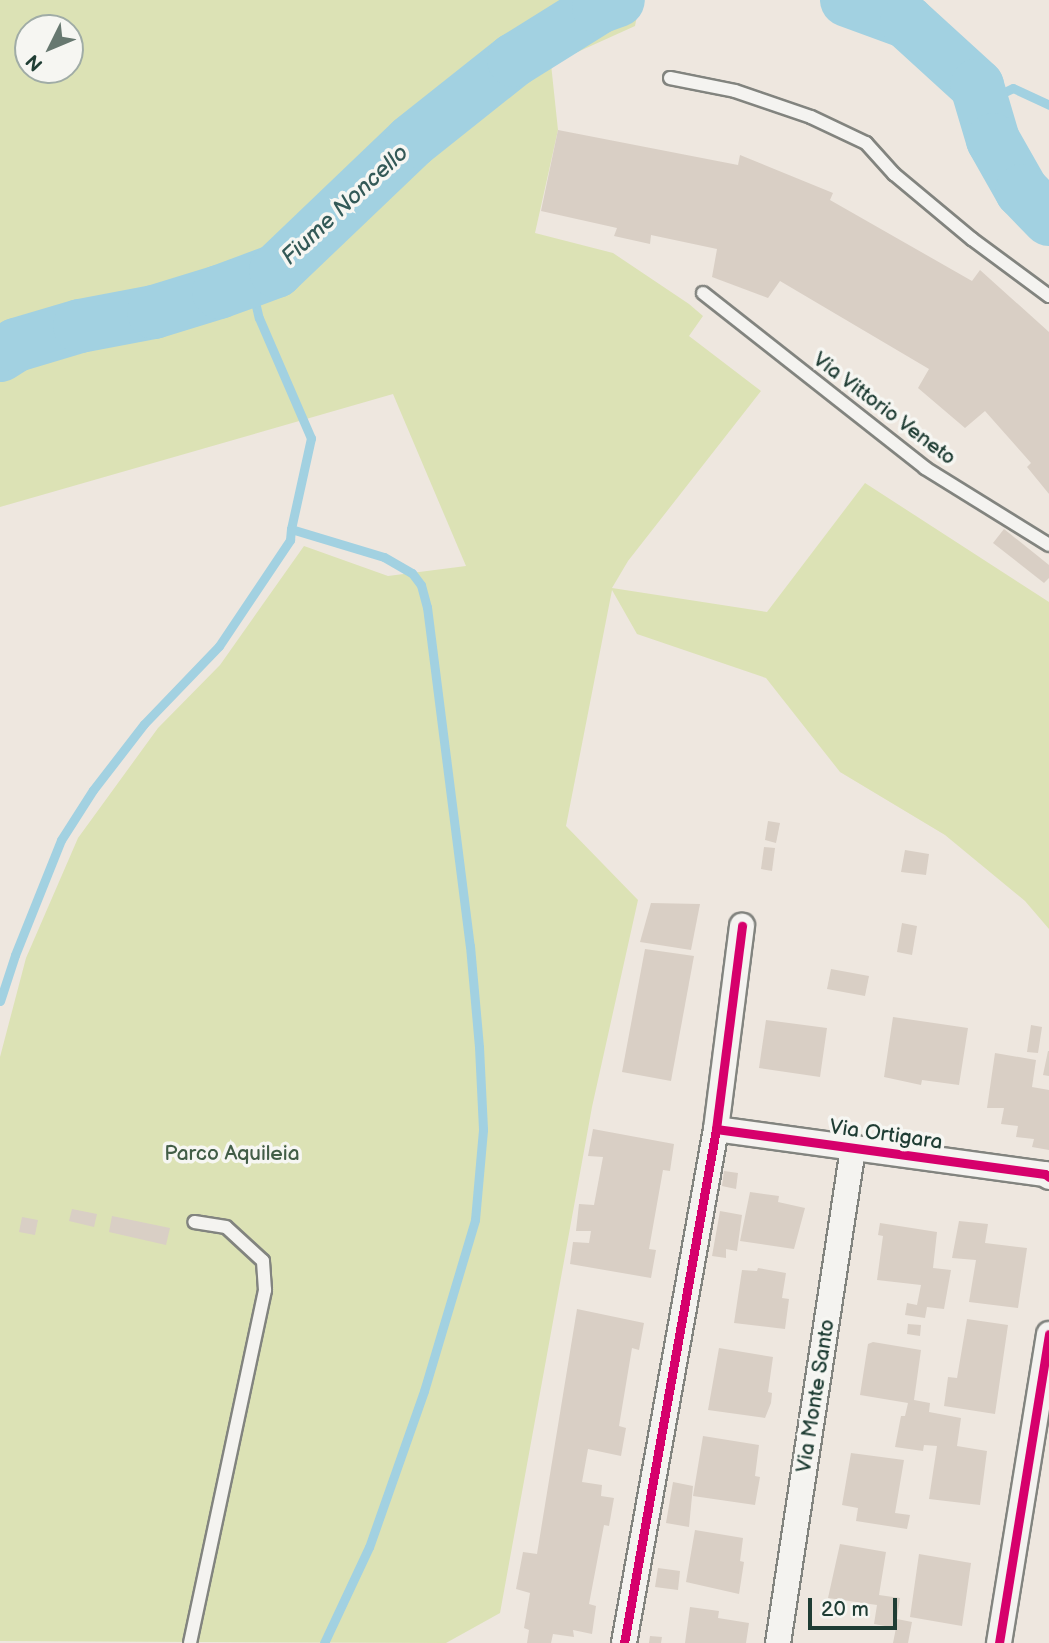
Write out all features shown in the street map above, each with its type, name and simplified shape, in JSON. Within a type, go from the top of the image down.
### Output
[{"type":"street","points":[[624,1643],[716,1129],[742,926]]},
{"type":"street","name":"Via Ortigara","points":[[716,1129],[1045,1174],[1049,1177]]},
{"type":"street","name":"Via Monte Santo","points":[[778,1643],[853,1148]]},
{"type":"street","points":[[999,1643],[1049,1334]]},
{"type":"lane","points":[[670,78],[735,91],[811,117],[866,143],[894,174],[1049,296]]},
{"type":"lane","name":"Via Vittorio Veneto","points":[[703,293],[925,468],[1049,545]]},
{"type":"lane","points":[[190,1643],[265,1290],[263,1261],[226,1227],[194,1222]]},
{"type":"green space","name":"Parco Aquileia","points":[[0,0],[640,0],[635,26],[551,64],[558,130],[535,233],[613,253],[689,304],[703,316],[689,336],[761,391],[628,561],[612,588],[767,612],[865,483],[1049,602],[1049,929],[1025,901],[945,835],[840,772],[766,678],[637,634],[612,590],[566,826],[638,900],[592,1107],[500,1613],[446,1643],[0,1641],[0,1057],[26,958],[78,838],[158,728],[220,665],[304,546],[388,576],[466,566],[393,394],[0,507]]},
{"type":"building","points":[[558,130],[738,165],[740,155],[833,193],[830,200],[972,281],[980,270],[1049,332],[1049,494],[1027,467],[1031,463],[985,411],[965,428],[918,388],[929,369],[780,281],[768,298],[712,277],[717,249],[651,235],[650,244],[614,236],[617,228],[541,211]]},
{"type":"building","points":[[1004,529],[1049,565],[1049,578],[1044,583],[993,543]]},
{"type":"building","points":[[768,821],[780,823],[776,843],[765,840]]},
{"type":"building","points":[[764,847],[775,848],[772,871],[761,869]]},
{"type":"building","points":[[905,850],[929,854],[926,875],[901,872]]},
{"type":"building","points":[[651,903],[700,904],[691,950],[640,942]]},
{"type":"building","points":[[902,923],[917,926],[912,955],[897,952]]},
{"type":"building","points":[[645,949],[694,956],[671,1081],[622,1072]]},
{"type":"building","points":[[831,969],[869,976],[865,996],[827,989]]},
{"type":"building","points":[[893,1017],[968,1028],[959,1085],[922,1080],[921,1085],[884,1077]]},
{"type":"building","points":[[766,1020],[827,1028],[820,1077],[759,1068]]},
{"type":"building","points":[[1031,1025],[1042,1027],[1038,1053],[1027,1052]]},
{"type":"building","points":[[1049,1051],[1049,1076],[1043,1075]]},
{"type":"building","points":[[995,1053],[1036,1060],[1032,1087],[1049,1090],[1049,1150],[1032,1147],[1034,1139],[1016,1137],[1018,1126],[1001,1124],[1004,1108],[987,1108]]},
{"type":"building","points":[[593,1129],[674,1144],[670,1171],[663,1170],[649,1249],[656,1250],[651,1278],[570,1264],[573,1242],[589,1243],[591,1231],[576,1231],[579,1204],[594,1205],[603,1157],[588,1156]]},
{"type":"building","points":[[724,1171],[738,1173],[736,1189],[722,1186]]},
{"type":"building","points":[[750,1192],[779,1196],[778,1202],[805,1208],[794,1249],[740,1241]]},
{"type":"building","points":[[72,1209],[97,1214],[94,1227],[69,1221]]},
{"type":"building","points":[[720,1211],[742,1215],[737,1251],[726,1249],[726,1258],[712,1256]]},
{"type":"building","points":[[112,1216],[170,1228],[166,1245],[109,1232]]},
{"type":"building","points":[[22,1217],[38,1220],[35,1235],[19,1232]]},
{"type":"building","points":[[959,1221],[988,1224],[985,1243],[1027,1248],[1018,1308],[969,1302],[976,1260],[952,1258]]},
{"type":"building","points":[[880,1223],[937,1232],[933,1268],[951,1270],[944,1309],[927,1307],[925,1318],[905,1315],[907,1303],[917,1305],[921,1285],[877,1280],[883,1236],[878,1235]]},
{"type":"building","points":[[758,1268],[786,1273],[782,1298],[789,1299],[785,1329],[734,1323],[742,1270],[757,1271]]},
{"type":"building","points":[[577,1309],[644,1323],[639,1350],[632,1348],[619,1426],[626,1428],[621,1456],[588,1449],[582,1482],[602,1485],[601,1496],[614,1498],[609,1526],[604,1525],[589,1604],[596,1606],[592,1634],[573,1630],[574,1637],[553,1634],[551,1643],[527,1643],[529,1630],[524,1628],[530,1593],[516,1589],[523,1552],[537,1554]]},
{"type":"building","points":[[967,1319],[1008,1325],[995,1414],[944,1406],[948,1377],[957,1378]]},
{"type":"building","points":[[908,1324],[921,1325],[920,1336],[907,1334]]},
{"type":"building","points":[[873,1342],[921,1350],[914,1400],[930,1403],[929,1412],[961,1418],[957,1446],[987,1451],[980,1505],[929,1499],[937,1446],[924,1445],[923,1451],[895,1447],[901,1416],[905,1416],[908,1403],[860,1395],[868,1344]]},
{"type":"building","points":[[719,1348],[773,1357],[768,1392],[772,1393],[771,1403],[765,1418],[708,1410]]},
{"type":"building","points":[[703,1436],[759,1445],[755,1476],[760,1477],[755,1505],[693,1496]]},
{"type":"building","points":[[851,1453],[904,1460],[895,1513],[910,1515],[907,1529],[856,1521],[858,1508],[842,1505]]},
{"type":"building","points":[[673,1482],[693,1486],[689,1527],[666,1523]]},
{"type":"building","points":[[695,1530],[743,1538],[740,1561],[744,1562],[739,1594],[686,1582]]},
{"type":"building","points":[[840,1544],[886,1552],[879,1595],[900,1598],[897,1619],[912,1622],[908,1643],[893,1643],[896,1628],[874,1624],[877,1605],[828,1598]]},
{"type":"building","points":[[919,1554],[971,1563],[962,1626],[910,1617]]},
{"type":"building","points":[[658,1568],[680,1571],[678,1590],[655,1587]]},
{"type":"building","points":[[690,1607],[719,1611],[718,1618],[749,1623],[746,1643],[685,1643]]},
{"type":"building","points":[[650,1636],[662,1637],[661,1643],[649,1643]]},
{"type":"waterway","name":"Fiume Noncello","points":[[0,355],[16,345],[80,326],[154,312],[276,271],[412,141],[514,60],[599,7],[618,0]]},
{"type":"waterway","name":"Fiume Noncello","points":[[847,0],[907,22],[977,86],[993,140],[1022,191],[1049,219]]},
{"type":"waterway","points":[[982,103],[1013,88],[1049,105]]},
{"type":"waterway","points":[[250,280],[259,318],[311,438],[291,529],[384,557],[412,573],[421,585],[427,607],[470,946],[479,1047],[483,1130],[475,1220],[424,1391],[369,1547],[324,1643]]},
{"type":"waterway","points":[[0,1001],[15,955],[61,840],[93,790],[144,724],[219,646],[290,540],[291,529]]},
{"type":"cycle path","points":[[624,1643],[716,1129],[742,926]]},
{"type":"cycle path","points":[[716,1129],[1045,1174],[1049,1177]]},
{"type":"cycle path","points":[[999,1643],[1049,1334]]}]
